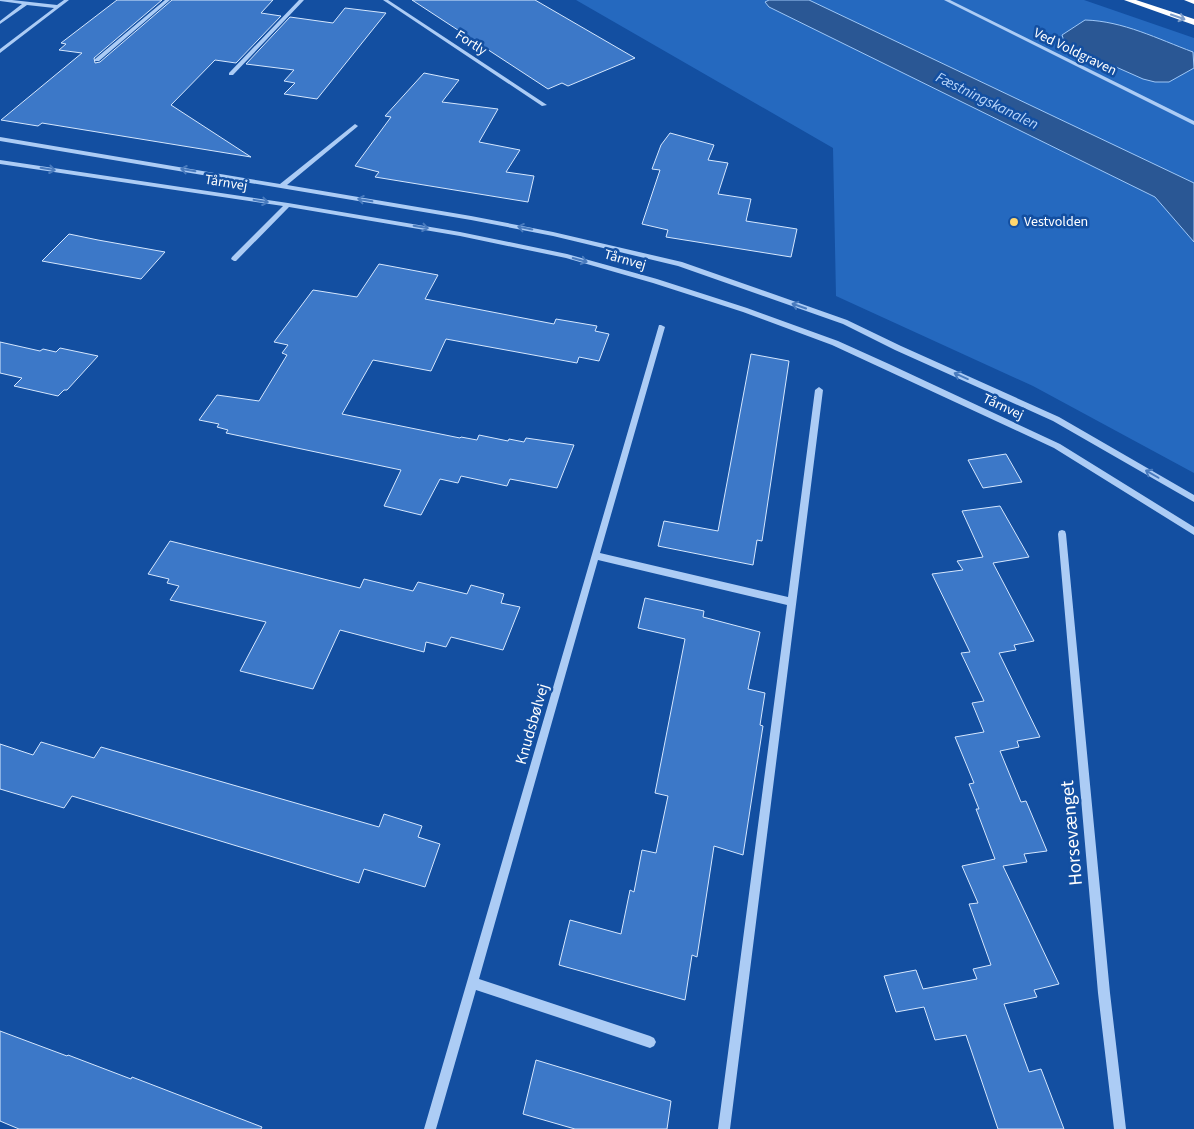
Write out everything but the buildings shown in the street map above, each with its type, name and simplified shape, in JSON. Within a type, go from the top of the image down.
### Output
[{"type":"highway","points":[[1128,0],[1194,22]]},
{"type":"highway","points":[[1188,0],[1194,2]]},
{"type":"street","points":[[0,0],[58,7]]},
{"type":"street","points":[[0,51],[67,0]]},
{"type":"street","points":[[97,60],[168,0]]},
{"type":"street","points":[[231,74],[302,0]]},
{"type":"street","name":"Fortly","points":[[385,0],[544,105]]},
{"type":"street","name":"Ved Voldgraven","points":[[946,0],[1194,123]]},
{"type":"street","points":[[0,23],[26,3]]},
{"type":"street","name":"Tårnvej","points":[[0,139],[553,234],[680,264],[845,322],[1056,419],[1194,498]]},
{"type":"street","name":"Tårnvej","points":[[0,162],[288,205],[460,234],[567,256],[655,281],[745,310],[835,343],[1057,446],[1194,531]]},
{"type":"street","points":[[234,259],[288,205]]},
{"type":"street","name":"Knudsbølvej","points":[[430,1129],[661,328]]},
{"type":"street","points":[[724,1129],[819,390]]},
{"type":"street","name":"Horsevænget","points":[[1062,534],[1104,993],[1120,1129]]},
{"type":"street","points":[[596,556],[791,602]]},
{"type":"street","points":[[472,983],[650,1042]]},
{"type":"lane","points":[[282,186],[355,126]]},
{"type":"shaded area","name":"Vestvolden","points":[[576,0],[1084,0],[1194,38],[1194,473],[1033,386],[836,296],[833,148]]},
{"type":"water","name":"Fæstningskanalen","points":[[769,0],[809,0],[1194,183],[1194,242],[1155,197],[769,7],[765,2]]},
{"type":"water","points":[[1085,20],[1127,27],[1193,52],[1194,68],[1169,82],[1155,82],[1143,79],[1071,47],[1064,41],[1062,35]]},
{"type":"place","name":"Vestvolden","points":[[1014,222]]}]
